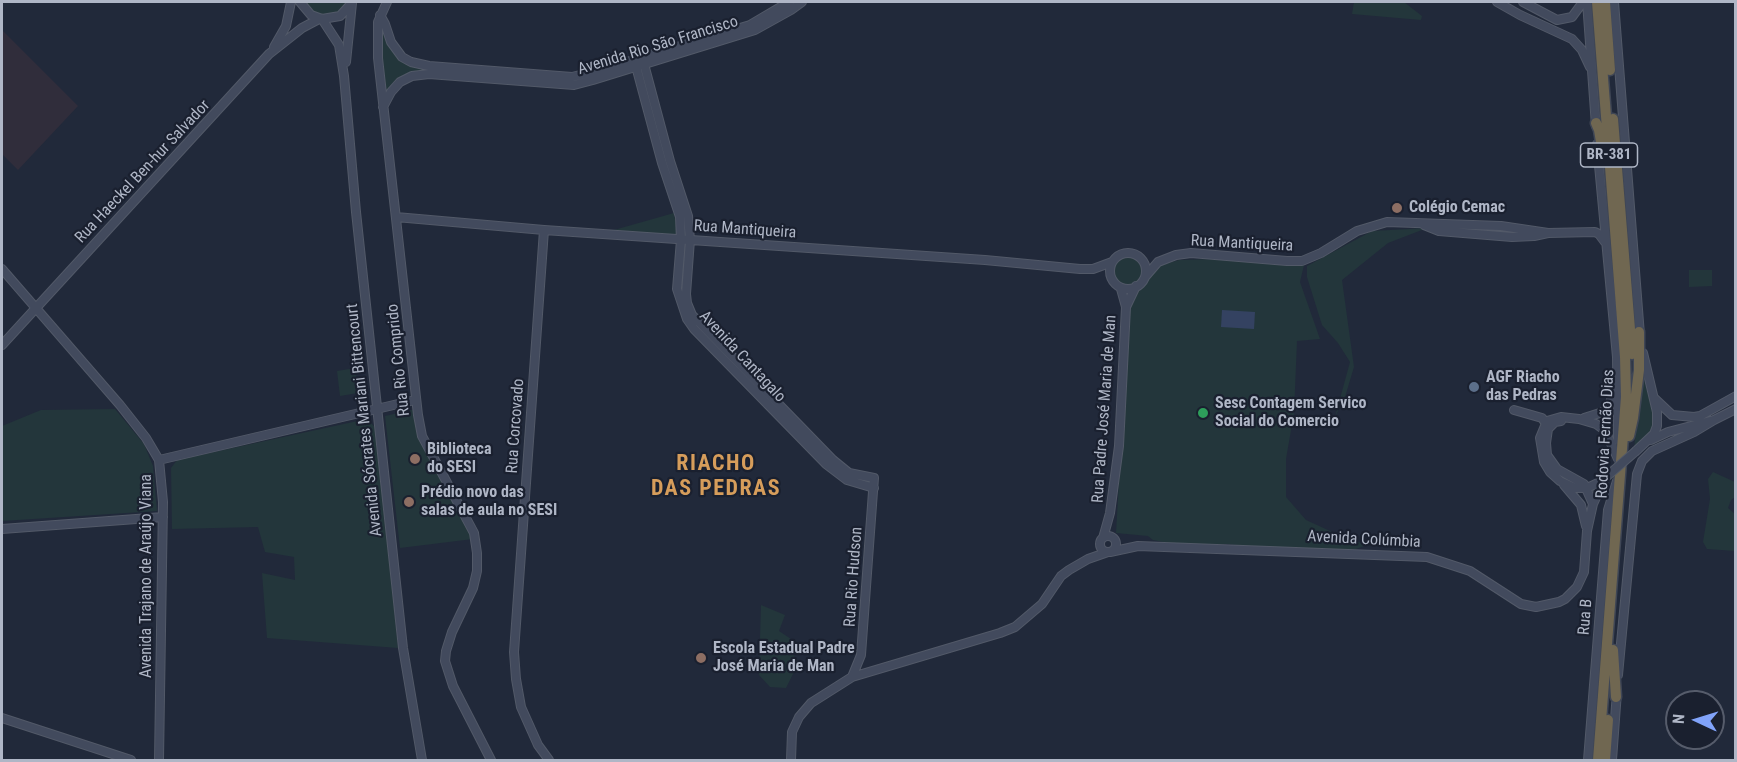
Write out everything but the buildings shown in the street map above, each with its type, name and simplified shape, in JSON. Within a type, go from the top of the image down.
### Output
[{"type":"highway","name":"Rodovia Fernão Dias","points":[[1597,757],[1626,397],[1625,357],[1598,2]]},
{"type":"highway","name":"Rodovia Fernão Dias","points":[[1605,760],[1629,436],[1632,358],[1606,2]]},
{"type":"highway","points":[[1606,2],[1612,40],[1617,54]]},
{"type":"highway","points":[[1596,123],[1607,181],[1612,194]]},
{"type":"highway","name":"BR-381","points":[[1629,436],[1639,370],[1639,332]]},
{"type":"highway","points":[[1613,650],[1616,697]]},
{"type":"street","name":"Rua Haeckel Ben-hur Salvador","points":[[269,54],[286,26],[291,2]]},
{"type":"street","name":"Avenida Sócrates Mariani Bittencourt","points":[[300,2],[311,15],[321,19],[334,36],[339,45],[344,76],[356,212],[403,648],[422,760]]},
{"type":"street","name":"Rua Haeckel Ben-hur Salvador","points":[[37,308],[269,54],[308,24],[340,16],[352,2]]},
{"type":"street","name":"Avenida Sócrates Mariani Bittencourt","points":[[344,76],[352,2]]},
{"type":"street","name":"Rua Rio Comprido","points":[[387,2],[380,15],[377,28],[378,58],[415,400],[422,436],[474,533],[477,571],[473,588],[446,651],[445,661],[453,686],[491,760]]},
{"type":"street","name":"Avenida Rio São Francisco","points":[[380,15],[391,42],[399,53],[411,62],[429,70],[572,76],[634,63],[695,44],[750,25],[789,2]]},
{"type":"street","name":"Avenida Rio São Francisco","points":[[634,63],[644,64],[695,44],[755,30],[802,2]]},
{"type":"street","points":[[1499,2],[1511,2]]},
{"type":"street","points":[[1499,2],[1520,15],[1572,39],[1582,50],[1592,71]]},
{"type":"street","points":[[1523,2],[1557,20],[1565,20],[1572,17],[1585,2]]},
{"type":"street","name":"BR-381","points":[[1585,2],[1618,371],[1619,477]]},
{"type":"street","name":"BR-381","points":[[1614,2],[1639,332],[1657,412],[1657,426],[1647,442]]},
{"type":"street","points":[[286,26],[291,36]]},
{"type":"street","name":"Avenida Cantagalo","points":[[634,63],[686,240],[677,289],[682,308],[694,329],[826,464],[847,480],[874,488]]},
{"type":"street","name":"Avenida Cantagalo","points":[[644,64],[670,161],[688,216],[685,289],[692,315],[833,460],[849,473],[874,478]]},
{"type":"street","name":"Avenida Rio São Francisco","points":[[383,107],[391,92],[400,82],[429,70]]},
{"type":"street","name":"Rua Mantiqueira","points":[[396,217],[544,230],[1093,269],[1112,262]]},
{"type":"street","name":"Rua Mantiqueira","points":[[1143,261],[1158,262],[1176,255],[1191,253],[1301,261],[1321,253],[1357,231],[1387,222],[1431,226],[1501,226],[1527,232]]},
{"type":"street","name":"Rua Mantiqueira","points":[[1431,226],[1466,233],[1595,232],[1606,243]]},
{"type":"street","name":"Rua Corcovado","points":[[544,230],[514,652],[521,707],[538,745],[549,760]]},
{"type":"street","points":[[1145,277],[1143,261],[1130,253],[1120,254],[1112,262],[1110,274],[1113,282],[1121,289],[1136,286],[1145,277],[1158,262]]},
{"type":"street","name":"Avenida Trajano de Araújo Viana","points":[[2,269],[140,430],[159,460],[163,516],[159,760]]},
{"type":"street","name":"Rua Mantiqueira","points":[[1093,269],[1113,282]]},
{"type":"street","name":"Rua Padre José Maria de Man","points":[[1126,307],[1136,286]]},
{"type":"street","name":"Rua Padre José Maria de Man","points":[[1088,559],[1102,540],[1110,513],[1119,446],[1126,307],[1121,289]]},
{"type":"street","points":[[2,345],[37,308]]},
{"type":"street","points":[[1579,419],[1593,417],[1604,412],[1610,404],[1618,371]]},
{"type":"street","points":[[1652,395],[1667,412],[1678,417],[1700,416],[1736,396]]},
{"type":"street","points":[[159,460],[415,400]]},
{"type":"street","points":[[1612,760],[1637,474],[1642,461],[1652,452],[1736,409]]},
{"type":"street","points":[[1514,410],[1542,418],[1547,425],[1546,449],[1553,465],[1564,474],[1580,481],[1587,488],[1593,504]]},
{"type":"street","points":[[1547,425],[1557,417],[1579,419],[1596,424],[1603,429],[1618,459]]},
{"type":"street","points":[[1683,417],[1680,423],[1683,429]]},
{"type":"street","points":[[1560,481],[1575,488],[1587,488],[1606,478],[1647,442],[1668,432],[1714,420]]},
{"type":"street","name":"Avenida Colúmbia","points":[[1547,425],[1540,438],[1544,462],[1550,472],[1581,505],[1587,531]]},
{"type":"street","name":"Rua B","points":[[1588,760],[1608,510],[1619,477]]},
{"type":"street","name":"Rua Rio Hudson","points":[[852,677],[861,655],[874,478]]},
{"type":"street","name":"Avenida Colúmbia","points":[[1109,552],[1138,546],[1427,557],[1470,571],[1521,604],[1536,607],[1559,602],[1577,587],[1586,562],[1587,531],[1593,504],[1606,478]]},
{"type":"street","name":"Rua Padre José Maria de Man","points":[[1110,513],[1113,538]]},
{"type":"street","points":[[2,529],[163,516]]},
{"type":"street","points":[[1109,552],[1102,549],[1102,540],[1107,537],[1138,546]]},
{"type":"street","points":[[786,760],[792,732],[803,711],[811,703],[852,677],[992,636],[1015,627],[1042,604],[1061,576],[1077,564],[1116,547],[1113,538]]},
{"type":"street","points":[[2,718],[131,760]]},
{"type":"street","points":[[790,747],[791,760]]},
{"type":"shaded area","points":[[2,30],[78,106],[18,170],[2,154]]},
{"type":"green space","points":[[303,2],[349,2],[337,14],[321,16],[314,13]]},
{"type":"green space","points":[[1354,2],[1404,2],[1422,16],[1421,20],[1352,14]]},
{"type":"green space","points":[[381,21],[395,53],[429,68],[428,72],[410,76],[384,103],[378,57]]},
{"type":"green space","points":[[674,213],[678,237],[614,232],[614,230]]},
{"type":"green space","points":[[1427,228],[1388,243],[1342,280],[1354,367],[1345,397],[1335,417],[1350,362],[1338,343],[1322,325],[1307,277],[1307,266],[1372,231]]},
{"type":"green space","points":[[1128,257],[1139,261],[1143,272],[1139,283],[1128,287],[1117,283],[1113,272],[1117,261]]},
{"type":"green space","name":"Sesc Contagem Servico Social do Comercio","points":[[1214,259],[1304,265],[1300,282],[1320,339],[1297,341],[1294,413],[1286,459],[1286,497],[1306,520],[1352,541],[1369,544],[1352,549],[1352,558],[1227,544],[1173,544],[1153,540],[1148,536],[1116,533],[1129,309],[1137,289],[1158,266],[1179,260]]},
{"type":"green space","points":[[1689,270],[1712,270],[1712,286],[1689,287]]},
{"type":"green space","points":[[355,368],[356,377],[362,376],[364,392],[340,396],[337,371]]},
{"type":"green space","points":[[1642,373],[1654,422],[1651,432],[1634,449]]},
{"type":"green space","points":[[115,409],[144,444],[153,466],[157,511],[2,521],[2,426],[41,410]]},
{"type":"green space","points":[[416,409],[422,438],[473,539],[400,548],[385,416]]},
{"type":"green space","points":[[367,419],[376,428],[398,648],[267,638],[262,573],[295,580],[294,557],[265,552],[258,527],[172,529],[171,468],[177,460]]},
{"type":"green space","points":[[1713,472],[1735,482],[1735,497],[1728,508],[1735,514],[1735,551],[1707,549],[1703,542],[1710,499],[1708,479]]},
{"type":"green space","points":[[761,605],[785,615],[779,631],[791,639],[789,649],[799,662],[786,688],[770,687],[759,675]]},
{"type":"water","points":[[1222,310],[1255,312],[1254,329],[1221,327]]},
{"type":"place","name":"Colégio Cemac","points":[[1397,208]]},
{"type":"place","name":"AGF Riacho das Pedras","points":[[1474,387]]},
{"type":"place","name":"Sesc Contagem Servico Social do Comercio","points":[[1203,413]]},
{"type":"place","name":"Biblioteca do SESI","points":[[415,459]]},
{"type":"place","name":"Prédio novo das salas de aula no SESI","points":[[409,502]]},
{"type":"place","name":"Escola Estadual Padre José Maria de Man","points":[[701,658]]},
{"type":"district","name":"RIACHO DAS PEDRAS","points":[[716,476]]}]
